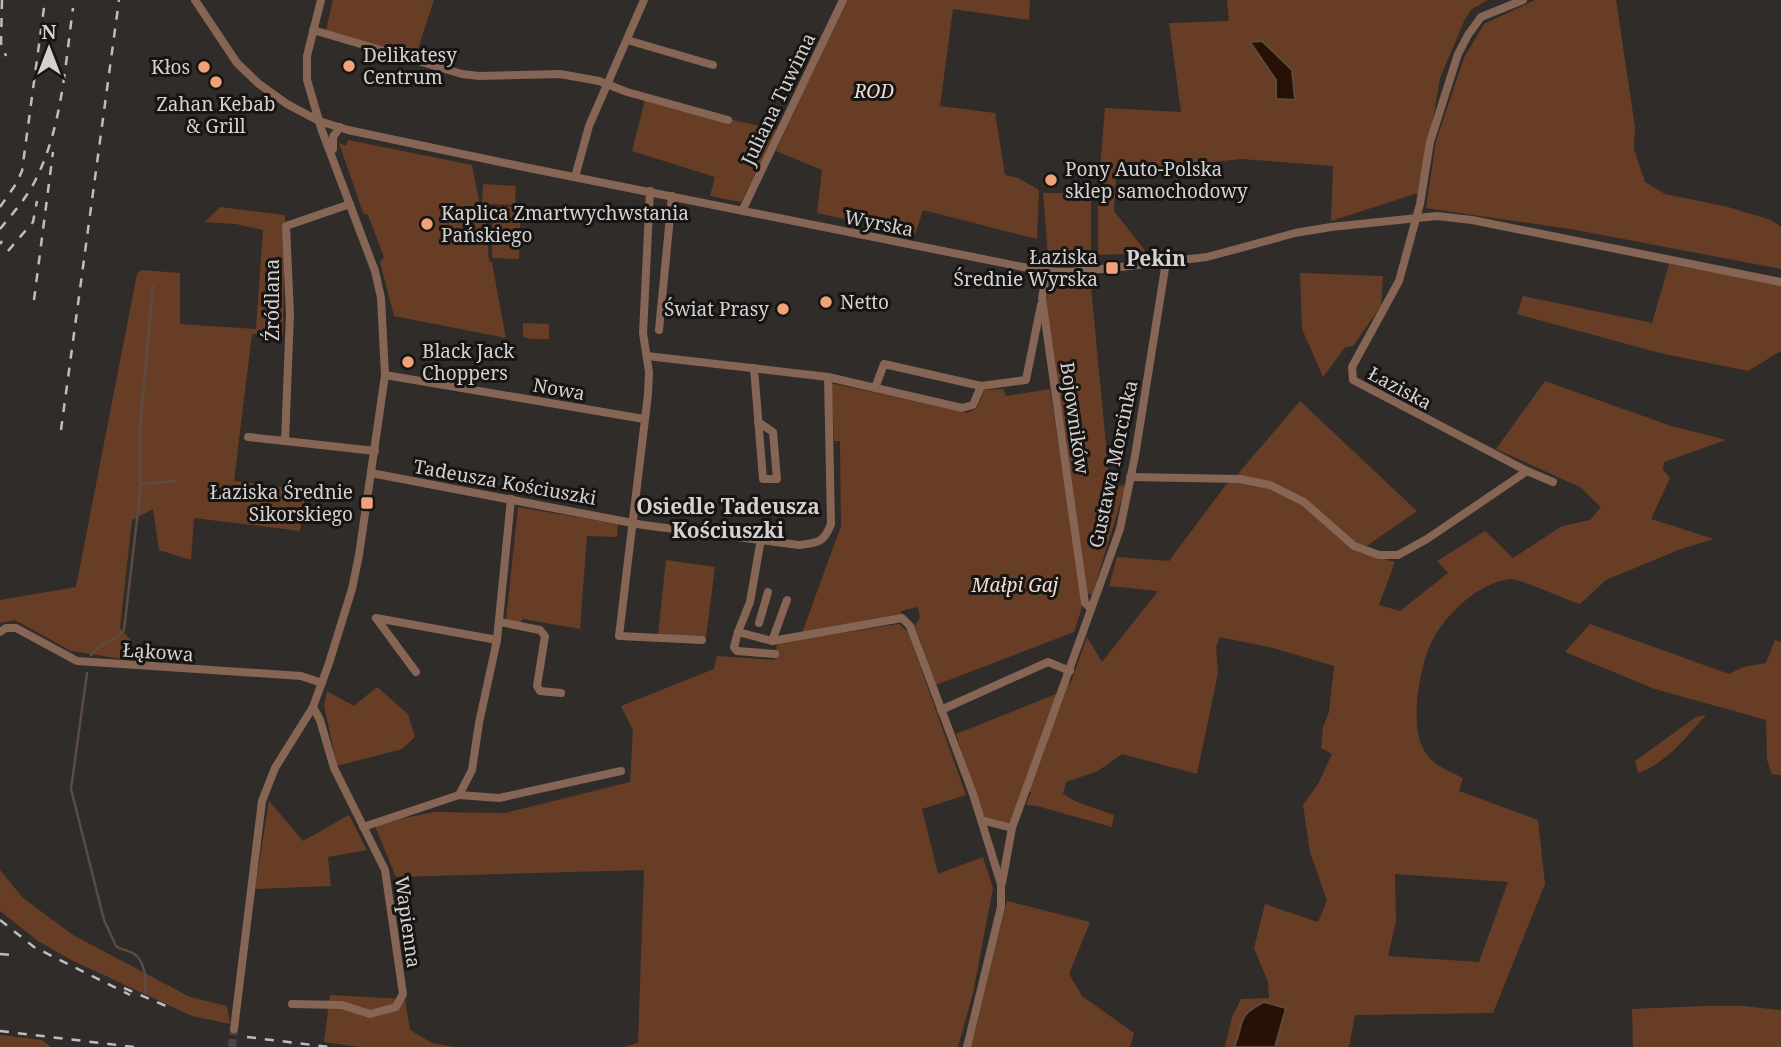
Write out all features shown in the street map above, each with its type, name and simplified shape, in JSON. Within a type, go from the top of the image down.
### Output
[{"type":"street","name":"Wyrska","points":[[195,0],[237,63],[259,84],[297,110],[319,121],[575,177],[1046,271],[1082,271],[1166,262],[1220,254],[1311,229],[1437,216],[1472,219],[1781,282]]},
{"type":"street","points":[[234,1029],[262,801],[275,768],[313,707],[357,571],[385,375],[381,298],[375,271],[319,121],[306,65],[321,0]]},
{"type":"street","points":[[575,177],[589,126],[644,0]]},
{"type":"street","name":"Juliana Tuwima","points":[[742,211],[843,0]]},
{"type":"street","points":[[1416,218],[1430,142],[1458,54],[1481,17],[1523,0]]},
{"type":"street","points":[[313,30],[462,74],[479,76],[547,73],[600,81],[728,120]]},
{"type":"street","points":[[628,40],[713,65]]},
{"type":"street","points":[[297,110],[308,101],[311,94]]},
{"type":"street","points":[[341,127],[334,133],[332,146],[342,182]]},
{"type":"street","points":[[650,191],[643,332],[649,372],[619,636],[702,640]]},
{"type":"street","points":[[659,330],[673,196]]},
{"type":"street","name":"Źródlana","points":[[285,441],[289,314],[286,226],[350,204]]},
{"type":"street","name":"Łaziska","points":[[1416,218],[1399,281],[1352,367],[1353,380],[1553,482]]},
{"type":"street","name":"Gustawa Morcinka","points":[[967,1047],[1001,907],[1001,884],[1012,828],[1120,528],[1166,262]]},
{"type":"street","name":"Bojowników","points":[[1046,271],[1042,298],[1085,603],[1091,609]]},
{"type":"street","points":[[875,388],[884,364],[981,386],[1026,380],[1042,298]]},
{"type":"street","points":[[647,356],[828,377],[962,408],[973,405],[981,386]]},
{"type":"street","points":[[754,368],[758,422],[763,479],[777,479],[773,432],[758,422]]},
{"type":"street","name":"Nowa","points":[[385,375],[644,419]]},
{"type":"street","points":[[633,521],[643,525],[799,545],[815,544],[826,536],[831,524],[828,377]]},
{"type":"street","points":[[248,437],[374,451]]},
{"type":"street","points":[[1130,477],[1240,479],[1270,485],[1304,502],[1354,546],[1379,555],[1398,555],[1427,539],[1527,471]]},
{"type":"street","name":"Tadeusza Kościuszki","points":[[371,473],[633,521]]},
{"type":"street","points":[[459,796],[472,770],[497,640],[511,499]]},
{"type":"street","points":[[761,540],[750,603],[734,647],[737,651],[775,653]]},
{"type":"street","points":[[743,619],[763,624],[768,592]]},
{"type":"street","points":[[772,641],[787,600]]},
{"type":"street","points":[[416,672],[376,618],[497,640]]},
{"type":"street","points":[[738,632],[772,641],[902,618],[910,626],[981,820],[1001,884]]},
{"type":"street","points":[[500,622],[540,629],[545,636],[537,686],[540,691],[561,693]]},
{"type":"street","name":"Łąkowa","points":[[0,632],[6,628],[16,628],[78,661],[301,677],[322,683]]},
{"type":"street","points":[[941,710],[1048,662],[1071,669]]},
{"type":"street","name":"Wapienna","points":[[292,1004],[342,1004],[370,1014],[396,1007],[403,994],[385,870],[334,768],[320,720],[313,707]]},
{"type":"street","points":[[363,827],[459,796],[499,798],[621,771]]},
{"type":"street","points":[[981,820],[1012,828]]},
{"type":"green space","points":[[333,0],[434,0],[415,58],[326,30]]},
{"type":"green space","name":"ROD","points":[[846,0],[1030,0],[1029,20],[953,9],[940,106],[995,113],[1005,175],[1018,178],[1039,190],[1037,239],[923,210],[915,234],[817,213],[822,170],[776,151]]},
{"type":"green space","points":[[1227,0],[1488,0],[1472,9],[1465,19],[1440,78],[1421,192],[1331,221],[1333,166],[1241,159],[1147,169],[1117,163],[1114,211],[1147,253],[1098,255],[1098,192],[1105,108],[1181,112],[1169,23],[1229,21]]},
{"type":"green space","points":[[1535,0],[1616,0],[1635,127],[1634,149],[1645,182],[1665,194],[1728,207],[1771,220],[1781,227],[1781,269],[1576,230],[1426,208],[1436,141],[1464,58],[1484,24]]},
{"type":"green space","points":[[645,100],[777,130],[741,202],[710,196],[715,177],[632,151]]},
{"type":"green space","points":[[348,140],[472,165],[481,211],[485,213],[489,261],[492,262],[506,338],[394,316],[380,262],[384,257],[368,215],[363,213],[339,143],[346,146]]},
{"type":"green space","points":[[483,184],[516,186],[515,205],[482,204]]},
{"type":"green space","points":[[1043,193],[1091,193],[1091,255],[1048,256]]},
{"type":"green space","points":[[493,206],[521,207],[519,259],[492,258]]},
{"type":"green space","points":[[220,207],[285,215],[283,335],[252,334],[234,481],[306,490],[300,531],[194,518],[191,560],[159,550],[153,509],[132,520],[120,628],[130,639],[128,660],[71,651],[15,620],[0,623],[0,600],[76,587],[137,274],[141,270],[180,273],[180,324],[256,329],[263,230],[236,224],[205,222]]},
{"type":"green space","points":[[1669,264],[1781,285],[1781,351],[1748,371],[1660,353],[1517,314],[1523,296],[1652,323]]},
{"type":"green space","points":[[1300,273],[1383,276],[1381,306],[1353,346],[1345,347],[1323,377],[1302,329]]},
{"type":"green space","points":[[1090,276],[1110,487],[1126,485],[1092,595],[1087,593],[1046,301],[1051,280],[1079,281]]},
{"type":"green space","points":[[523,323],[549,324],[549,339],[523,337]]},
{"type":"green space","points":[[1545,381],[1671,426],[1726,440],[1664,462],[1663,469],[1670,478],[1651,519],[1714,539],[1681,549],[1606,580],[1580,604],[1514,580],[1497,582],[1464,601],[1446,620],[1432,641],[1420,678],[1417,708],[1418,735],[1425,752],[1439,766],[1463,778],[1459,791],[1538,820],[1545,884],[1493,1013],[1355,1015],[1349,1047],[1225,1047],[1232,1017],[1241,999],[1269,998],[1268,982],[1254,948],[1265,904],[1318,922],[1327,901],[1310,852],[1303,805],[1318,784],[1332,754],[1321,748],[1323,727],[1329,712],[1334,666],[1273,648],[1220,637],[1216,647],[1218,673],[1197,774],[1122,754],[1098,771],[1066,782],[1063,794],[1114,815],[1112,827],[1026,805],[1031,792],[1021,794],[1011,825],[983,818],[956,734],[1056,694],[1071,682],[1087,637],[1102,662],[1158,591],[1109,586],[1117,557],[1169,561],[1225,486],[1300,401],[1417,511],[1358,552],[1395,562],[1379,605],[1400,611],[1448,573],[1437,561],[1485,531],[1513,558],[1562,526],[1590,520],[1601,507],[1580,487],[1496,449]],"holes":[[[1395,874],[1508,882],[1479,962],[1388,956],[1396,921]]]},
{"type":"green space","name":"Małpi Gaj","points":[[831,383],[967,413],[977,408],[984,390],[1003,389],[1006,396],[1050,389],[1083,604],[1074,632],[936,685],[915,626],[920,617],[918,607],[901,611],[902,616],[802,633],[841,526],[840,441],[834,441]]},
{"type":"green space","points":[[518,507],[618,524],[617,537],[587,536],[580,629],[523,619],[519,624],[506,620]]},
{"type":"green space","points":[[666,560],[715,567],[706,637],[658,635]]},
{"type":"green space","points":[[899,624],[908,632],[966,795],[922,809],[938,874],[983,857],[993,888],[973,993],[958,1047],[623,1047],[638,1043],[644,870],[396,877],[374,824],[434,812],[505,813],[630,782],[633,730],[621,706],[714,669],[717,656],[775,660],[777,643]]},
{"type":"green space","points":[[1590,624],[1729,674],[1743,667],[1766,663],[1775,640],[1781,642],[1781,775],[1772,774],[1767,760],[1766,720],[1655,689],[1565,652]]},
{"type":"green space","points":[[377,687],[408,714],[415,737],[402,749],[337,766],[324,705],[327,691],[354,706]]},
{"type":"green space","points":[[1706,715],[1667,756],[1638,773],[1635,761],[1696,717]]},
{"type":"green space","points":[[269,801],[303,841],[349,815],[367,850],[328,857],[331,886],[255,889]]},
{"type":"green space","points":[[0,870],[23,898],[73,935],[190,997],[227,1006],[230,1024],[192,1016],[69,959],[38,941],[0,911]]},
{"type":"green space","points":[[1007,901],[1090,922],[1069,974],[1082,996],[1134,1033],[1130,1047],[971,1047]]},
{"type":"green space","points":[[330,995],[405,999],[410,1030],[432,1043],[455,1047],[359,1047],[324,1042]]},
{"type":"green space","points":[[1703,1006],[1781,1010],[1781,1047],[1633,1047],[1632,1009]]},
{"type":"green space","points":[[0,1035],[42,1040],[51,1047],[0,1047]]},
{"type":"shaded area","points":[[1262,41],[1292,70],[1295,100],[1276,99],[1276,80],[1250,42]]},
{"type":"shaded area","points":[[1264,1002],[1286,1008],[1275,1047],[1234,1047],[1245,1016]]},
{"type":"waterway","points":[[91,655],[124,630],[140,494],[140,428],[153,286]]},
{"type":"waterway","points":[[141,484],[175,481]]},
{"type":"waterway","points":[[87,673],[71,789],[104,920],[116,946],[133,953],[143,966],[145,993]]},
{"type":"tunnel","points":[[232,1047],[234,1029]]},
{"type":"railway","points":[[2,0],[1,43],[6,56]]},
{"type":"railway","points":[[0,207],[22,171],[45,0]]},
{"type":"railway","points":[[61,430],[119,0]]},
{"type":"railway","points":[[0,229],[31,188],[51,140],[61,96],[73,8]]},
{"type":"railway","points":[[34,300],[53,152]]},
{"type":"railway","points":[[8,251],[33,222],[37,201]]},
{"type":"railway","points":[[0,920],[34,947],[130,995]]},
{"type":"railway","points":[[0,954],[13,955]]},
{"type":"railway","points":[[124,988],[173,1009]]},
{"type":"railway","points":[[0,1031],[134,1047]]},
{"type":"railway","points":[[247,1037],[329,1047]]},
{"type":"place","name":"Delikatesy Centrum","points":[[349,66]]},
{"type":"place","name":"Kłos","points":[[204,67]]},
{"type":"place","name":"Zahan Kebab & Grill","points":[[216,82]]},
{"type":"place","name":"Pony Auto-Polska sklep samochodowy","points":[[1051,180]]},
{"type":"place","name":"Kaplica Zmartwychwstania Pańskiego","points":[[427,224]]},
{"type":"place","name":"Łaziska Średnie Wyrska","points":[[1112,268]]},
{"type":"place","name":"Netto","points":[[826,302]]},
{"type":"place","name":"Świat Prasy","points":[[783,309]]},
{"type":"place","name":"Black Jack Choppers","points":[[408,362]]},
{"type":"place","name":"Łaziska Średnie Sikorskiego","points":[[367,503]]},
{"type":"district","name":"Pekin","points":[[1156,258]]},
{"type":"district","name":"Osiedle Tadeusza Kościuszki","points":[[728,518]]}]
